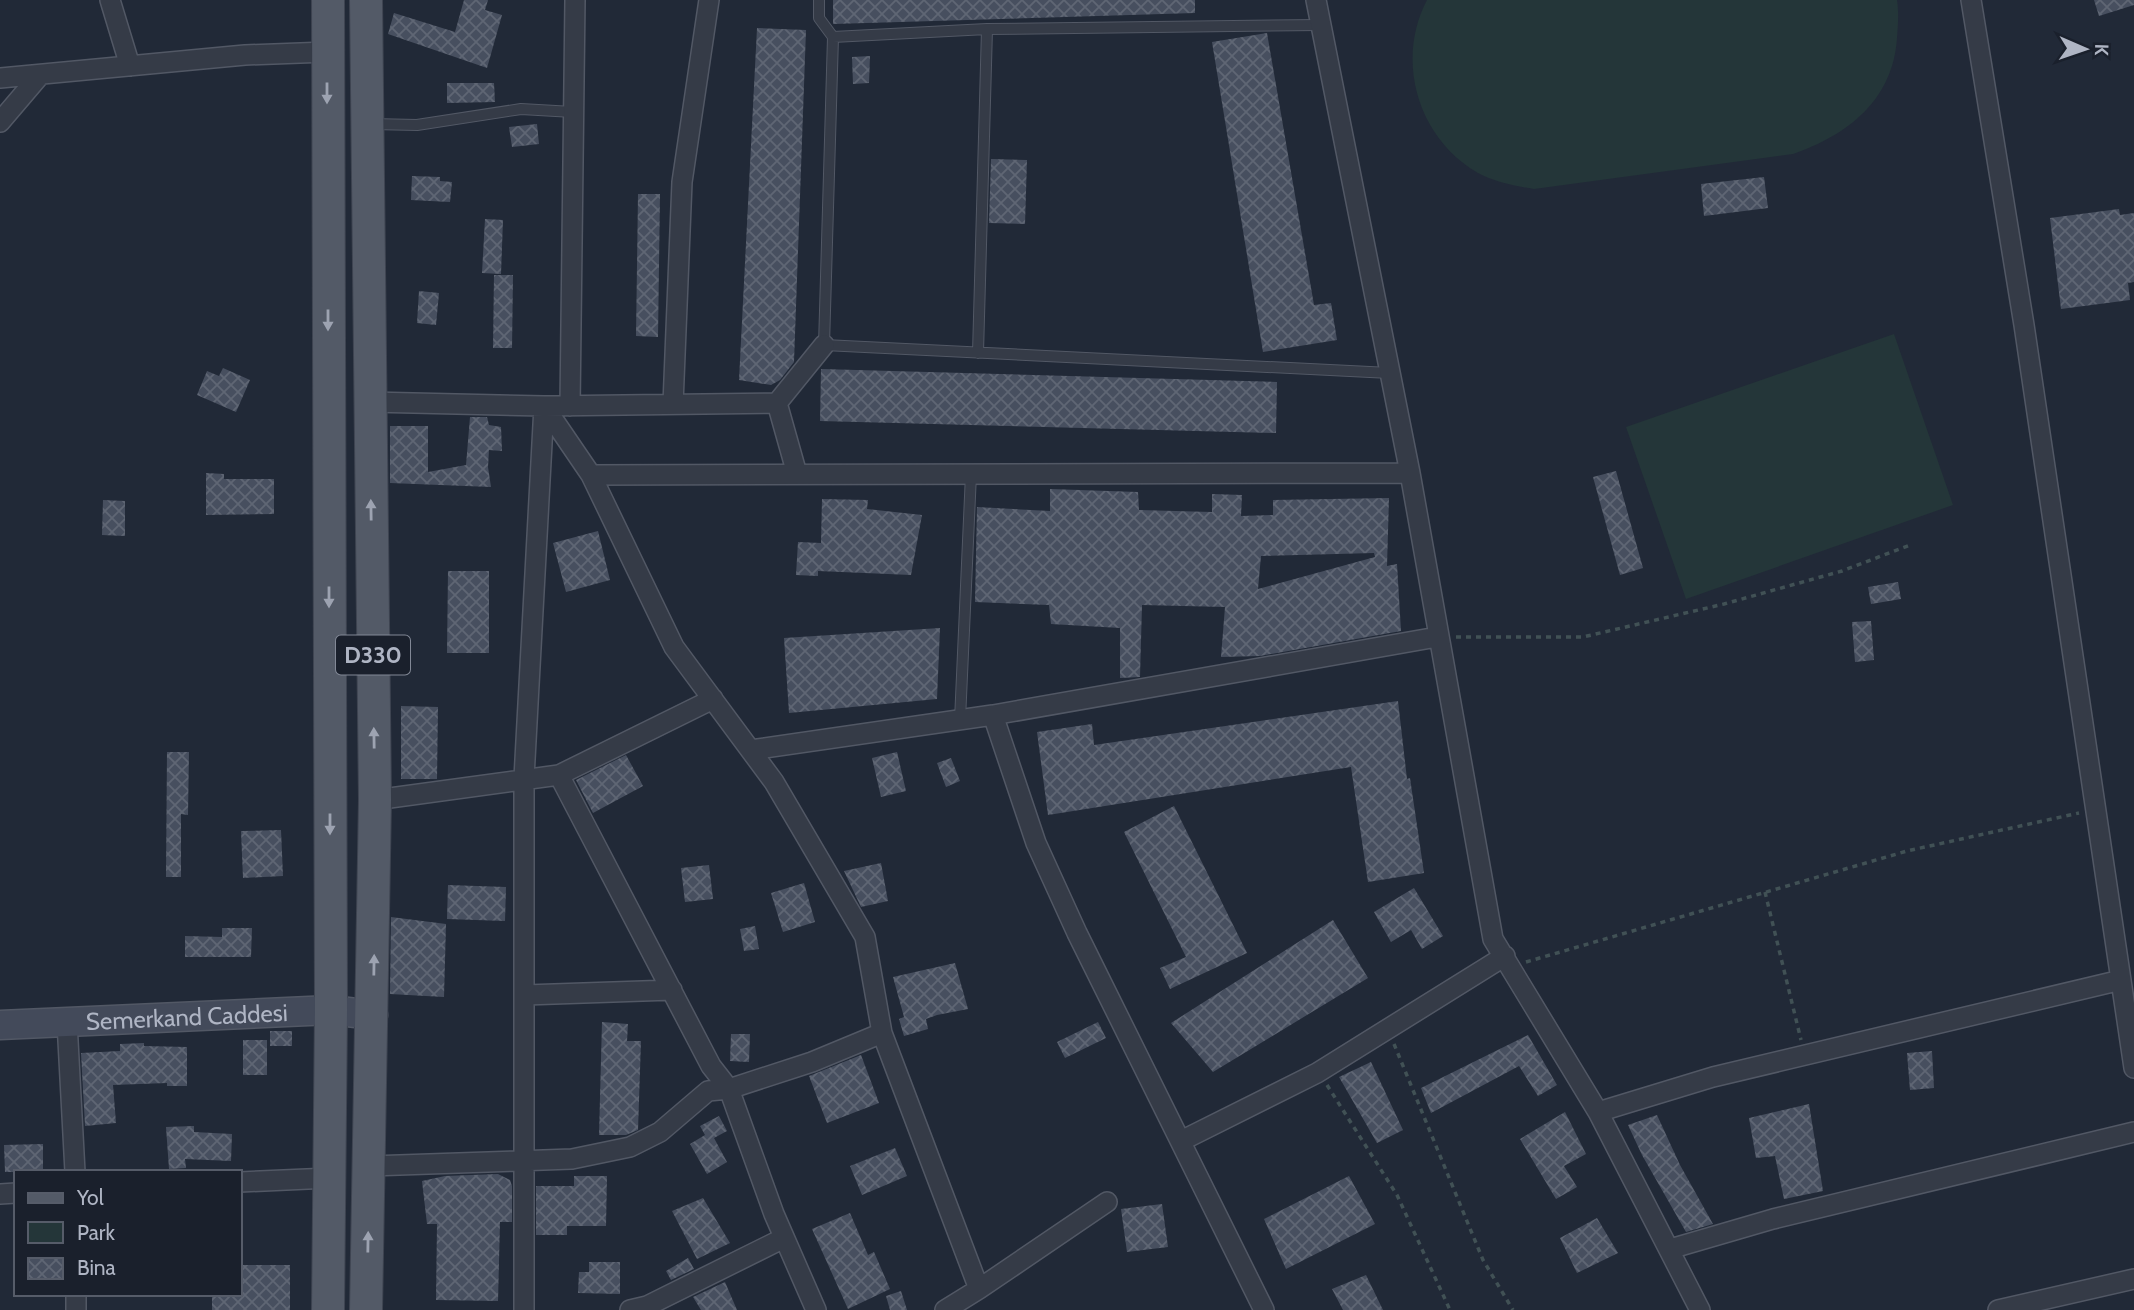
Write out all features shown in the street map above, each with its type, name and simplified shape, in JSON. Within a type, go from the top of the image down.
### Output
[{"type":"main road","name":"D330","points":[[328,0],[331,1010],[328,1310]]},
{"type":"main road","name":"D330","points":[[366,3],[375,800],[366,1310]]},
{"type":"street","points":[[110,0],[130,66]]},
{"type":"street","points":[[0,79],[245,55],[327,52],[311,0]]},
{"type":"street","points":[[570,406],[575,0]]},
{"type":"street","points":[[673,404],[682,182],[709,0]]},
{"type":"street","points":[[1316,0],[1410,473],[1437,637],[1493,939],[1598,1112],[1700,1310]]},
{"type":"street","points":[[1971,0],[2024,325],[2134,1068]]},
{"type":"street","points":[[0,122],[40,75]]},
{"type":"street","points":[[777,403],[824,345]]},
{"type":"street","points":[[370,402],[544,406],[777,403]]},
{"type":"street","points":[[777,403],[797,474]]},
{"type":"street","points":[[544,406],[591,475],[674,647],[774,782],[865,937],[882,1033],[979,1289]]},
{"type":"street","points":[[524,1310],[524,778],[544,406]]},
{"type":"street","points":[[591,475],[1410,473]]},
{"type":"street","points":[[751,750],[993,715],[1437,637]]},
{"type":"street","points":[[375,800],[559,775],[713,699]]},
{"type":"street","points":[[993,715],[1036,843],[1077,933],[1264,1310]]},
{"type":"street","points":[[559,775],[712,1066],[729,1089],[784,1238],[816,1310]]},
{"type":"street","points":[[1181,1141],[1317,1073],[1508,961]]},
{"type":"street","points":[[1598,1112],[1713,1077],[2121,980]]},
{"type":"street","points":[[525,995],[672,990]]},
{"type":"street","name":"Semerkand Caddesi","points":[[0,1025],[331,1010],[373,1015]]},
{"type":"street","points":[[66,1022],[75,1170]]},
{"type":"street","points":[[370,1166],[572,1159],[630,1147],[660,1132],[708,1091],[729,1089],[812,1062],[882,1033]]},
{"type":"street","points":[[1670,1249],[1773,1219],[2134,1132]]},
{"type":"street","points":[[242,1182],[330,1178]]},
{"type":"street","points":[[945,1310],[1108,1202]]},
{"type":"street","points":[[630,1310],[646,1306],[784,1238]]},
{"type":"street","points":[[1998,1310],[2134,1279]]},
{"type":"lane","points":[[818,0],[819,18],[833,37],[824,345],[1390,373]]},
{"type":"lane","points":[[833,37],[987,29],[1320,25]]},
{"type":"lane","points":[[978,354],[987,29]]},
{"type":"lane","points":[[368,123],[417,125],[521,109],[573,112]]},
{"type":"lane","points":[[960,720],[971,474]]},
{"type":"path","points":[[1437,637],[1583,637],[1816,578],[1910,545]]},
{"type":"path","points":[[1508,961],[1907,851],[2096,810]]},
{"type":"path","points":[[1765,892],[1804,1055]]},
{"type":"path","points":[[1389,1029],[1483,1261],[1513,1310]]},
{"type":"path","points":[[1317,1073],[1396,1195],[1450,1310]]},
{"type":"green space","points":[[1427,0],[1897,0],[1898,24],[1894,60],[1877,97],[1849,125],[1813,146],[1793,154],[1534,189],[1491,179],[1478,173],[1457,158],[1440,140],[1427,119],[1413,72],[1413,48]]},
{"type":"green space","points":[[1894,334],[1953,505],[1686,599],[1626,427]]},
{"type":"building","points":[[464,0],[488,0],[485,10],[502,15],[487,68],[388,34],[394,13],[455,32]]},
{"type":"building","points":[[833,0],[1195,0],[1195,13],[833,24]]},
{"type":"building","points":[[2094,0],[2134,0],[2134,5],[2099,16]]},
{"type":"building","points":[[757,28],[806,30],[794,362],[780,380],[771,385],[739,380]]},
{"type":"building","points":[[1267,33],[1314,305],[1331,303],[1337,340],[1263,352],[1212,42]]},
{"type":"building","points":[[870,56],[869,83],[853,84],[852,57]]},
{"type":"building","points":[[447,83],[494,83],[495,102],[447,103]]},
{"type":"building","points":[[537,124],[539,144],[512,147],[509,127]]},
{"type":"building","points":[[991,159],[1027,160],[1025,224],[989,223]]},
{"type":"building","points":[[412,176],[440,177],[440,181],[452,182],[450,202],[411,200]]},
{"type":"building","points":[[1764,177],[1768,208],[1704,216],[1701,184]]},
{"type":"building","points":[[638,194],[660,194],[658,337],[636,336]]},
{"type":"building","points":[[2119,209],[2120,215],[2134,213],[2134,282],[2128,283],[2130,300],[2061,309],[2050,218]]},
{"type":"building","points":[[485,219],[503,220],[501,274],[482,273]]},
{"type":"building","points":[[494,275],[513,275],[512,348],[493,348]]},
{"type":"building","points":[[419,291],[439,293],[436,325],[417,323]]},
{"type":"building","points":[[223,368],[250,380],[236,412],[197,395],[207,371],[219,376]]},
{"type":"building","points":[[821,369],[1277,382],[1276,433],[820,421]]},
{"type":"building","points":[[470,417],[487,417],[489,425],[501,427],[502,451],[489,450],[491,487],[390,483],[390,426],[428,426],[428,472],[466,465]]},
{"type":"building","points":[[1616,471],[1643,568],[1620,575],[1593,477]]},
{"type":"building","points":[[206,473],[224,474],[224,479],[274,479],[274,514],[206,515]]},
{"type":"building","points":[[1050,489],[1138,492],[1139,510],[1212,512],[1212,494],[1242,495],[1241,516],[1273,515],[1273,500],[1389,498],[1387,566],[1397,564],[1401,631],[1260,656],[1221,657],[1225,607],[1142,605],[1140,677],[1120,678],[1120,628],[1051,624],[1049,605],[975,602],[977,507],[1050,511]],"holes":[[[1374,553],[1375,557],[1258,589],[1261,556]]]},
{"type":"building","points":[[822,499],[868,500],[867,509],[922,515],[911,575],[818,571],[818,576],[796,575],[798,542],[821,543]]},
{"type":"building","points":[[103,500],[125,501],[125,536],[102,535]]},
{"type":"building","points":[[598,531],[610,580],[566,592],[553,543]]},
{"type":"building","points":[[448,571],[489,571],[489,653],[447,653]]},
{"type":"building","points":[[1898,582],[1901,599],[1871,604],[1868,587]]},
{"type":"building","points":[[1871,621],[1874,660],[1855,662],[1852,622]]},
{"type":"building","points":[[940,628],[937,699],[789,713],[784,638]]},
{"type":"building","points":[[1398,701],[1407,779],[1410,778],[1424,873],[1368,882],[1351,767],[1048,815],[1037,732],[1092,724],[1094,745]]},
{"type":"building","points":[[401,706],[438,707],[437,779],[401,779]]},
{"type":"building","points":[[167,752],[189,752],[188,815],[181,814],[181,877],[166,877]]},
{"type":"building","points":[[897,752],[906,791],[881,797],[872,758]]},
{"type":"building","points":[[626,755],[643,786],[593,813],[576,780]]},
{"type":"building","points":[[951,758],[960,781],[946,787],[937,763]]},
{"type":"building","points":[[1174,806],[1247,953],[1170,989],[1160,968],[1186,957],[1124,832]]},
{"type":"building","points":[[281,830],[283,876],[243,878],[241,831]]},
{"type":"building","points":[[881,863],[888,901],[861,907],[844,871]]},
{"type":"building","points":[[709,865],[713,899],[685,902],[681,868]]},
{"type":"building","points":[[804,883],[815,922],[783,932],[771,893]]},
{"type":"building","points":[[448,885],[506,887],[505,921],[447,919]]},
{"type":"building","points":[[1414,888],[1443,936],[1422,949],[1411,930],[1391,942],[1374,912]]},
{"type":"building","points":[[391,917],[446,924],[444,997],[390,994]]},
{"type":"building","points":[[1333,920],[1368,978],[1213,1072],[1171,1023]]},
{"type":"building","points":[[755,926],[759,949],[744,951],[740,929]]},
{"type":"building","points":[[222,928],[252,928],[251,957],[185,957],[185,936],[222,937]]},
{"type":"building","points":[[955,963],[968,1009],[926,1019],[928,1029],[904,1036],[899,1019],[904,1017],[893,977]]},
{"type":"building","points":[[602,1022],[628,1024],[627,1041],[641,1041],[638,1130],[626,1135],[599,1135]]},
{"type":"building","points":[[1098,1022],[1106,1038],[1065,1058],[1057,1042]]},
{"type":"building","points":[[270,1031],[292,1031],[292,1046],[270,1046]]},
{"type":"building","points":[[731,1034],[750,1034],[749,1062],[730,1061]]},
{"type":"building","points":[[1528,1035],[1557,1085],[1538,1096],[1519,1066],[1431,1113],[1421,1088]]},
{"type":"building","points":[[243,1040],[267,1040],[267,1075],[243,1075]]},
{"type":"building","points":[[144,1043],[144,1046],[187,1047],[187,1086],[167,1086],[167,1083],[113,1085],[116,1123],[85,1126],[81,1053],[120,1051],[120,1044]]},
{"type":"building","points":[[1932,1051],[1934,1088],[1910,1090],[1907,1053]]},
{"type":"building","points":[[861,1055],[879,1103],[827,1123],[809,1076]]},
{"type":"building","points":[[1371,1062],[1403,1130],[1377,1143],[1339,1077]]},
{"type":"building","points":[[1809,1104],[1823,1191],[1784,1199],[1775,1156],[1756,1158],[1749,1118]]},
{"type":"building","points":[[1565,1112],[1586,1154],[1564,1166],[1577,1187],[1556,1199],[1520,1139]]},
{"type":"building","points":[[1657,1115],[1680,1165],[1713,1224],[1686,1232],[1642,1155],[1628,1125]]},
{"type":"building","points":[[719,1116],[727,1131],[714,1138],[727,1162],[707,1174],[690,1144],[705,1135],[700,1126]]},
{"type":"building","points":[[194,1126],[194,1132],[232,1134],[231,1161],[185,1159],[186,1168],[169,1169],[166,1127]]},
{"type":"building","points":[[43,1144],[43,1170],[5,1172],[4,1145]]},
{"type":"building","points":[[895,1148],[907,1176],[862,1195],[850,1166]]},
{"type":"building","points":[[498,1174],[510,1180],[512,1186],[512,1222],[500,1222],[498,1301],[436,1300],[437,1224],[427,1224],[422,1181],[445,1176]]},
{"type":"building","points":[[574,1176],[607,1176],[606,1226],[567,1226],[567,1235],[536,1235],[536,1186],[574,1186]]},
{"type":"building","points":[[1349,1176],[1375,1224],[1286,1269],[1264,1219]]},
{"type":"building","points":[[703,1198],[730,1243],[697,1259],[672,1211]]},
{"type":"building","points":[[1162,1204],[1168,1247],[1127,1252],[1121,1209]]},
{"type":"building","points":[[850,1213],[868,1255],[874,1252],[890,1289],[848,1309],[812,1229]]},
{"type":"building","points":[[1597,1218],[1618,1253],[1577,1273],[1560,1238]]},
{"type":"building","points":[[688,1258],[694,1269],[671,1280],[666,1271]]},
{"type":"building","points":[[589,1262],[620,1262],[620,1294],[578,1293],[579,1272],[589,1272]]},
{"type":"building","points":[[242,1265],[290,1265],[290,1310],[212,1310],[212,1296],[242,1296]]},
{"type":"building","points":[[1366,1275],[1383,1310],[1343,1310],[1332,1289]]},
{"type":"building","points":[[725,1282],[737,1310],[701,1310],[693,1297]]},
{"type":"building","points":[[901,1291],[907,1310],[890,1310],[886,1296]]}]
